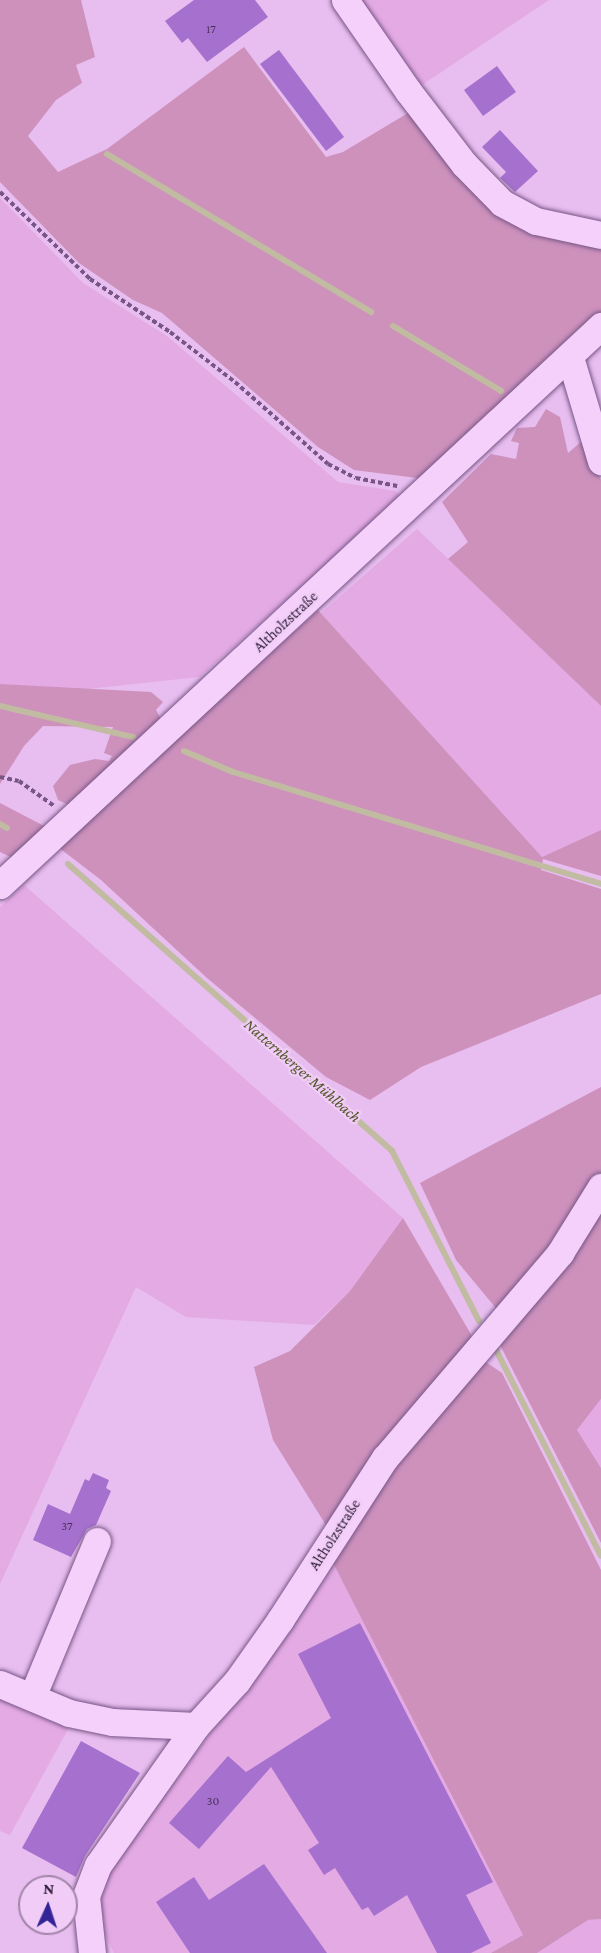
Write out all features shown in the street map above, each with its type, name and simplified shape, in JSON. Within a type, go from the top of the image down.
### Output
[{"type":"street","points":[[345,0],[464,164],[502,203],[536,221],[601,235]]},
{"type":"street","name":"Altholzstraße","points":[[0,885],[428,491],[601,326]]},
{"type":"street","points":[[570,357],[601,461]]},
{"type":"street","name":"Altholzstraße","points":[[92,1953],[86,1896],[98,1865],[196,1726],[237,1681],[280,1620],[385,1458],[560,1253],[601,1187]]},
{"type":"street","points":[[32,1697],[97,1541]]},
{"type":"street","points":[[0,1684],[69,1713],[111,1722],[196,1726]]},
{"type":"path","points":[[0,192],[90,279],[236,382],[328,464],[356,478],[428,491]]},
{"type":"path","points":[[0,777],[19,781],[42,795],[70,821]]},
{"type":"shaded area","points":[[0,0],[81,0],[95,57],[76,65],[82,83],[56,100],[28,136],[58,172],[107,149],[244,47],[326,157],[343,152],[413,110],[517,224],[562,241],[601,246],[601,316],[425,479],[354,470],[318,447],[162,313],[133,300],[79,263],[0,182]]},
{"type":"shaded area","points":[[356,0],[549,0],[416,89]]},
{"type":"shaded area","points":[[0,198],[83,283],[167,336],[338,482],[396,491],[402,498],[199,677],[79,690],[0,684]]},
{"type":"shaded area","points":[[546,409],[560,417],[568,453],[582,441],[601,480],[601,706],[448,559],[468,542],[442,502],[491,454],[516,459],[519,443],[511,441],[517,428],[535,427]]},
{"type":"shaded area","points":[[417,529],[601,706],[601,830],[542,857],[321,613]]},
{"type":"shaded area","points":[[318,610],[542,857],[601,830],[601,876],[543,859],[541,870],[601,889],[601,994],[421,1067],[370,1100],[326,1077],[207,978],[101,880],[58,847]]},
{"type":"shaded area","points":[[0,684],[151,692],[163,702],[156,710],[164,725],[73,807],[58,800],[53,786],[70,765],[95,759],[109,761],[112,756],[104,753],[113,727],[43,726],[24,746],[0,784]]},
{"type":"shaded area","points":[[0,803],[46,827],[15,859],[0,852]]},
{"type":"shaded area","points":[[24,885],[403,1218],[350,1291],[314,1325],[186,1317],[136,1287],[0,1584],[0,907]]},
{"type":"shaded area","points":[[601,1087],[601,1174],[500,1313],[456,1260],[420,1183]]},
{"type":"shaded area","points":[[601,1204],[601,1399],[577,1430],[601,1468],[601,1543],[500,1345]]},
{"type":"shaded area","points":[[403,1218],[472,1336],[329,1530],[273,1440],[254,1367],[290,1351],[350,1291]]},
{"type":"shaded area","points":[[477,1356],[502,1373],[601,1570],[601,1919],[588,1920],[537,1953],[491,1953],[523,1935],[329,1555]]},
{"type":"shaded area","points":[[601,1399],[601,1468],[577,1430]]},
{"type":"shaded area","points":[[329,1555],[524,1935],[492,1953],[114,1953],[96,1918],[109,1872],[287,1628]]},
{"type":"shaded area","points":[[0,1692],[72,1722],[10,1835],[0,1831]]},
{"type":"shaded area","points":[[601,1919],[601,1953],[537,1953],[588,1920]]},
{"type":"building","points":[[194,0],[255,0],[268,17],[207,62],[188,38],[182,43],[165,21]]},
{"type":"building","points":[[279,50],[344,137],[326,151],[260,64]]},
{"type":"building","points":[[497,66],[516,92],[483,116],[464,90]]},
{"type":"building","points":[[500,130],[538,171],[515,192],[500,178],[506,172],[482,147]]},
{"type":"building","points":[[93,1473],[109,1480],[106,1488],[111,1491],[96,1525],[87,1529],[71,1557],[33,1540],[48,1504],[70,1514],[85,1479],[89,1481]]},
{"type":"building","points":[[360,1623],[493,1882],[466,1895],[491,1943],[471,1953],[437,1953],[407,1895],[374,1916],[368,1907],[362,1910],[335,1868],[324,1875],[308,1850],[319,1843],[271,1767],[199,1849],[169,1823],[228,1756],[246,1772],[331,1718],[298,1654]]},
{"type":"building","points":[[81,1741],[140,1773],[85,1856],[77,1875],[72,1875],[22,1848]]},
{"type":"building","points":[[264,1864],[327,1953],[190,1953],[156,1902],[194,1877],[209,1900]]},
{"type":"waterway","points":[[107,154],[371,312]]},
{"type":"waterway","points":[[393,326],[501,391]]},
{"type":"waterway","points":[[0,706],[133,737]]},
{"type":"waterway","points":[[184,751],[233,772],[601,884]]},
{"type":"waterway","name":"Natternberger Mühlbach","points":[[0,824],[7,828]]},
{"type":"waterway","name":"Natternberger Mühlbach","points":[[68,864],[392,1151],[479,1321]]},
{"type":"waterway","name":"Natternberger Mühlbach","points":[[495,1348],[601,1556]]}]
